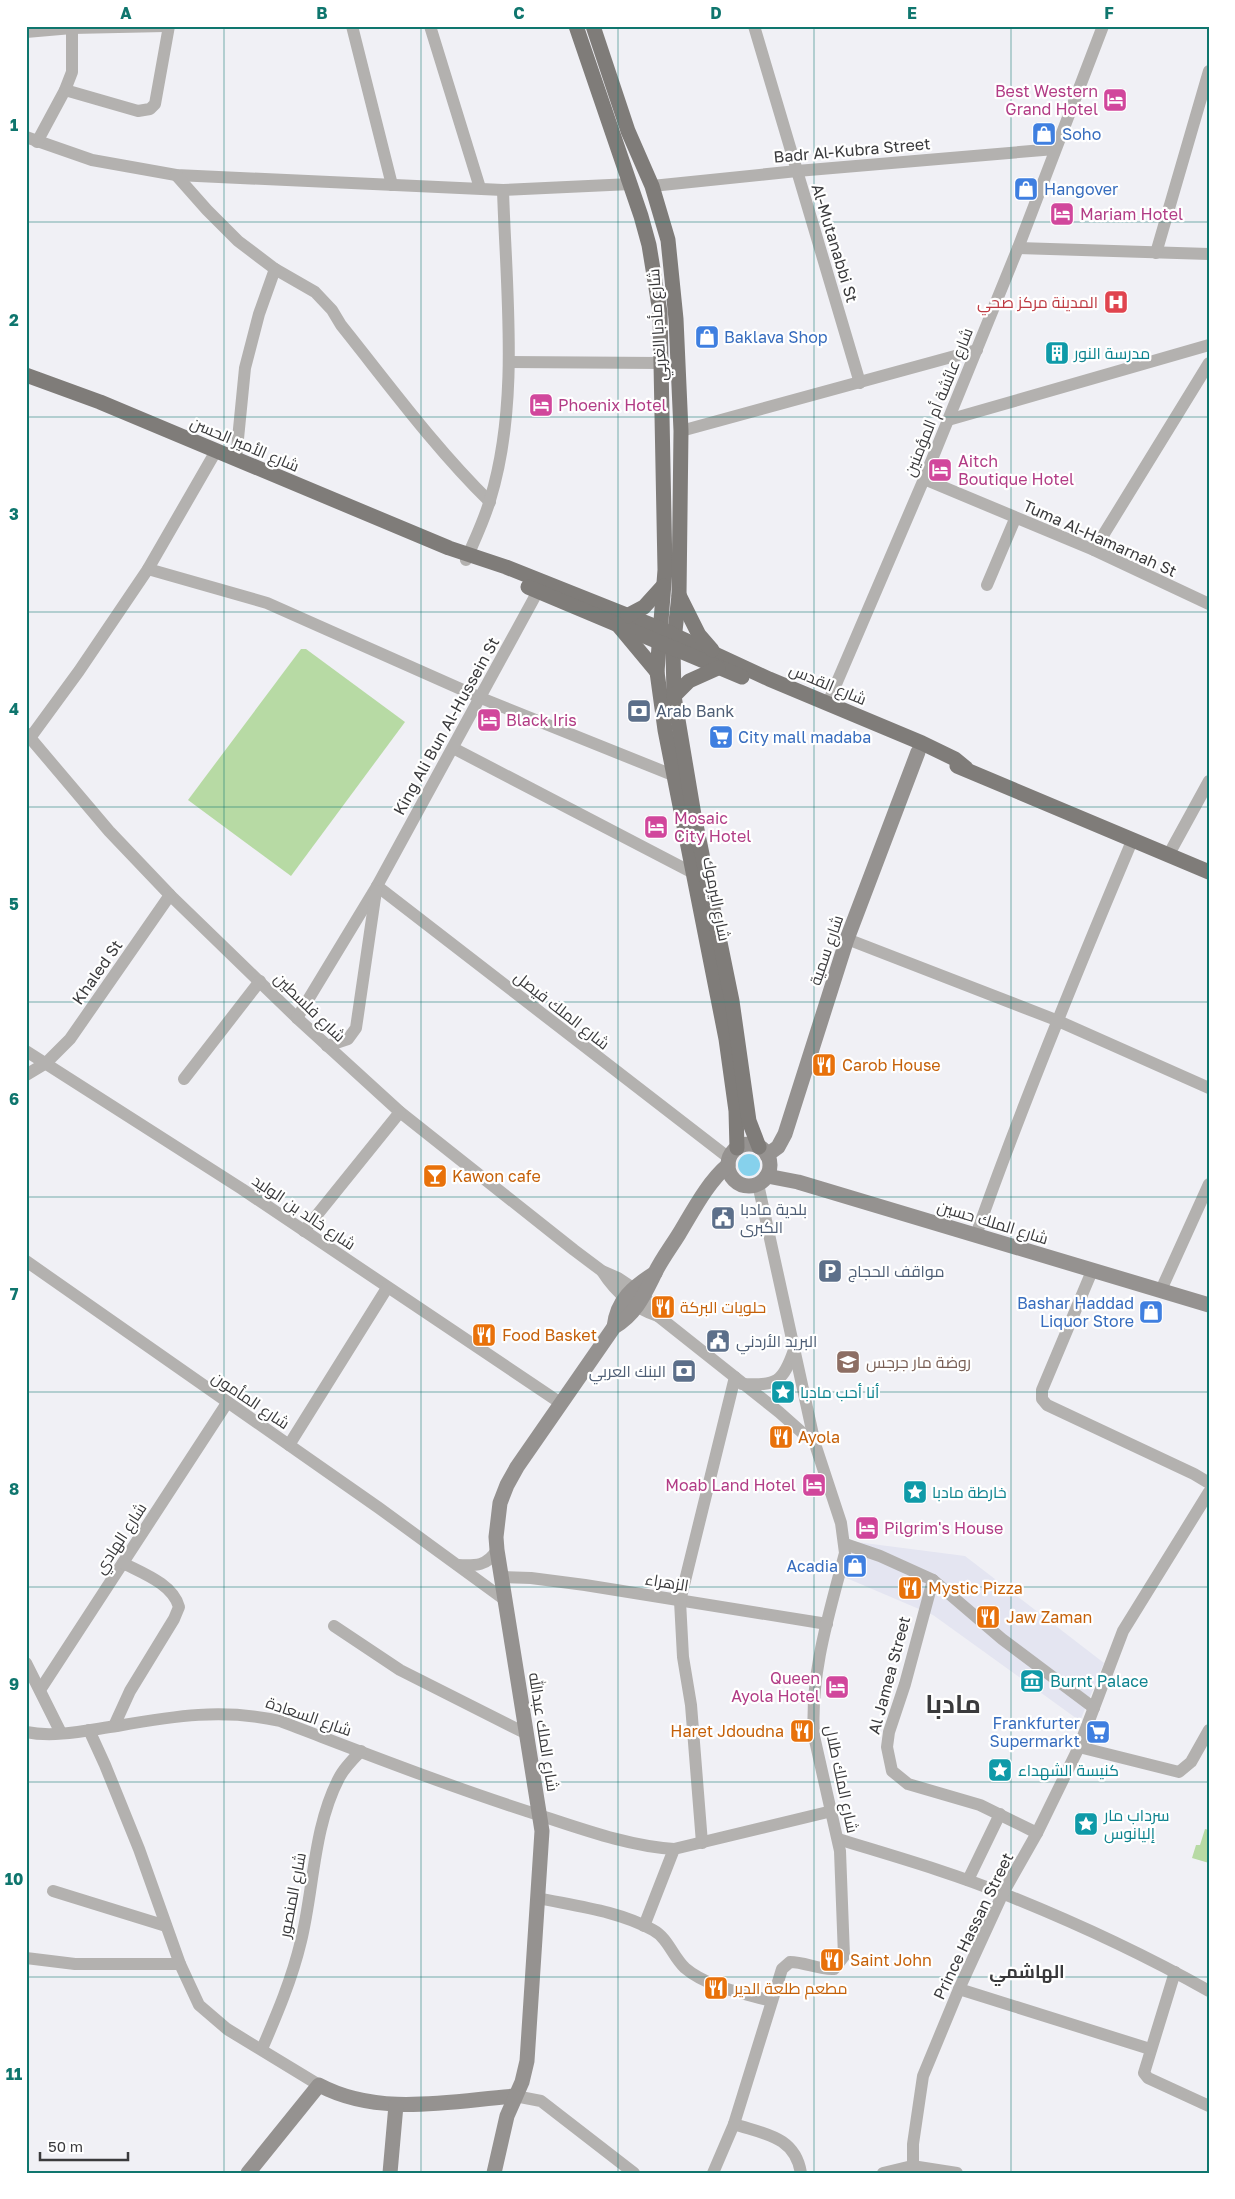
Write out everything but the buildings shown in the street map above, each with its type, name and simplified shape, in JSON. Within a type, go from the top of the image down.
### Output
[{"type":"main road","name":"شارع مأدبا الغربي","points":[[576,26],[631,184],[653,265],[660,312],[663,586],[658,635]]},
{"type":"main road","name":"شارع مأدبا الغربي","points":[[593,26],[625,121],[652,186],[668,240],[676,319],[681,431],[679,595],[674,642]]},
{"type":"main road","name":"شارع الأمير الحسن","points":[[26,374],[100,402],[674,642]]},
{"type":"main road","points":[[657,672],[622,619],[644,607],[663,586]]},
{"type":"main road","points":[[674,696],[689,681],[717,661],[699,635],[679,595]]},
{"type":"main road","name":"شارع اليرموك","points":[[658,635],[657,672],[675,776],[726,1039],[736,1110],[731,1157]]},
{"type":"main road","name":"شارع القدس","points":[[674,642],[920,748],[955,759],[966,768],[1132,841],[1169,854],[1209,872]]},
{"type":"main road","name":"شارع اليرموك","points":[[674,642],[674,696],[680,738],[732,1001],[749,1121],[763,1151]]},
{"type":"main road","name":"شارع القدس","points":[[803,698],[828,703],[920,748]]},
{"type":"main road","name":"شارع سمية","points":[[763,1151],[778,1147],[785,1134],[847,940],[920,748]]},
{"type":"main road","points":[[634,1297],[655,1273],[712,1182],[731,1157],[748,1144],[763,1151],[770,1166],[762,1180],[744,1186],[732,1178],[731,1157]]},
{"type":"main road","name":"شارع الملك حسين","points":[[762,1180],[798,1182],[1209,1305]]},
{"type":"main road","name":"شارع الملك عبدالله","points":[[494,2173],[500,2141],[515,2096],[524,2077],[527,2061],[542,1847],[540,1816],[497,1550],[496,1537],[500,1503],[517,1467],[614,1327],[615,1316],[634,1297]]},
{"type":"main road","points":[[248,2173],[319,2085],[356,2100],[396,2105],[515,2096]]},
{"type":"main road","points":[[390,2173],[396,2105]]},
{"type":"street","points":[[26,32],[72,27],[167,26],[155,104],[150,108],[138,111],[65,90]]},
{"type":"street","points":[[352,26],[392,185]]},
{"type":"street","points":[[430,26],[480,188]]},
{"type":"street","name":"Al-Mutanabbi St","points":[[754,26],[860,382]]},
{"type":"street","name":"شارع عائشة أم المؤمنين","points":[[828,703],[977,350],[1103,26]]},
{"type":"street","points":[[72,27],[72,72],[65,90],[32,140],[92,160],[176,175],[504,190],[631,184]]},
{"type":"street","points":[[1156,253],[1209,71]]},
{"type":"street","name":"Badr Al-Kubra Street","points":[[652,186],[797,171],[1055,149]]},
{"type":"street","points":[[176,175],[238,241],[275,269],[315,292],[332,310],[341,325],[436,443],[490,502]]},
{"type":"street","points":[[467,557],[490,502],[498,472],[505,424],[509,362],[504,190]]},
{"type":"street","points":[[1018,248],[1209,254]]},
{"type":"street","points":[[236,459],[245,368],[259,314],[275,269]]},
{"type":"street","points":[[948,420],[1209,346]]},
{"type":"street","points":[[681,431],[977,350]]},
{"type":"street","points":[[509,362],[661,364]]},
{"type":"street","points":[[1094,550],[1209,363]]},
{"type":"street","points":[[28,736],[79,671],[148,569],[216,451]]},
{"type":"street","name":"Tuma Al-Hamarnah St","points":[[924,479],[1094,550],[1209,604]]},
{"type":"street","points":[[987,585],[1015,518]]},
{"type":"street","points":[[148,569],[267,603],[481,698],[675,776]]},
{"type":"street","name":"King Ali Bun Al-Hussein St","points":[[297,1018],[377,886],[542,587]]},
{"type":"street","name":"شارع فلسطين","points":[[28,736],[85,804],[170,895],[297,1018],[400,1112],[739,1380],[815,1444]]},
{"type":"street","points":[[452,748],[695,874]]},
{"type":"street","points":[[1169,854],[1209,781]]},
{"type":"street","points":[[976,1235],[1014,1125],[1056,1020],[1132,841]]},
{"type":"street","points":[[327,1046],[348,1039],[356,1028],[377,886]]},
{"type":"street","name":"شارع الملك فيصل","points":[[377,886],[609,1068],[731,1157]]},
{"type":"street","name":"Khaled St","points":[[26,1075],[46,1063],[70,1038],[170,895]]},
{"type":"street","points":[[847,940],[1056,1020],[1209,1088]]},
{"type":"street","points":[[184,1079],[260,981]]},
{"type":"street","name":"شارع خالد بن الوليد","points":[[26,1051],[242,1189],[562,1404]]},
{"type":"street","points":[[304,1231],[400,1112]]},
{"type":"street","name":"شارع الملك طلال","points":[[713,2173],[734,2124],[782,1969],[790,1962],[801,1962],[828,1970],[834,1969],[844,1956],[838,1839],[821,1769],[812,1718],[818,1660],[845,1553],[845,1544],[841,1523],[815,1444],[794,1350],[762,1180]]},
{"type":"street","points":[[1161,1290],[1209,1184]]},
{"type":"street","name":"شارع المأمون","points":[[26,1261],[289,1445],[505,1600]]},
{"type":"street","points":[[1092,1271],[1042,1390],[1042,1399],[1047,1405],[1194,1474],[1209,1483]]},
{"type":"street","points":[[289,1445],[387,1288]]},
{"type":"street","points":[[702,1843],[691,1705],[683,1657],[680,1601],[739,1380],[762,1384],[777,1382],[787,1370],[794,1350]]},
{"type":"street","name":"شارع الهادي","points":[[40,1690],[227,1403]]},
{"type":"street","name":"Prince Hassan Street","points":[[913,2169],[912,2144],[923,2076],[959,1989],[1003,1893],[1037,1832],[1079,1747],[1123,1630],[1209,1492]]},
{"type":"street","points":[[845,1544],[880,1556],[933,1580],[1002,1639],[1094,1708]]},
{"type":"street","points":[[458,1565],[484,1564],[492,1559],[497,1550]]},
{"type":"street","points":[[114,1726],[130,1691],[174,1619],[179,1607],[174,1594],[166,1587],[123,1563]]},
{"type":"street","name":"الزهراء","points":[[501,1577],[567,1583],[827,1624]]},
{"type":"street","name":"Al Jamea Street","points":[[933,1580],[905,1684],[889,1732],[888,1757],[892,1771],[908,1784],[968,1801],[1037,1832]]},
{"type":"street","points":[[334,1626],[400,1670],[527,1734]]},
{"type":"street","points":[[26,1663],[61,1733]]},
{"type":"street","name":"شارع السعادة","points":[[26,1732],[61,1733],[200,1714],[252,1714],[280,1721],[485,1798],[591,1832],[652,1848],[674,1849],[832,1810]]},
{"type":"street","points":[[89,1730],[140,1849],[180,1964],[198,2005],[227,2029],[319,2085]]},
{"type":"street","points":[[1079,1747],[1180,1772],[1191,1762],[1209,1730]]},
{"type":"street","name":"شارع المنصور","points":[[262,2049],[280,2009],[294,1967],[322,1830],[332,1793],[339,1776],[361,1751]]},
{"type":"street","points":[[968,1880],[1000,1814]]},
{"type":"street","points":[[838,1839],[1003,1893],[1105,1938],[1209,1991]]},
{"type":"street","points":[[644,1926],[674,1849]]},
{"type":"street","points":[[53,1890],[166,1926]]},
{"type":"street","points":[[538,1898],[600,1911],[644,1926],[662,1936],[679,1962],[696,1976],[771,2002]]},
{"type":"street","points":[[26,1958],[68,1964],[180,1964]]},
{"type":"street","points":[[1175,1972],[1144,2068],[1146,2076],[1209,2106]]},
{"type":"street","points":[[959,1989],[1150,2049]]},
{"type":"street","points":[[515,2096],[541,2101],[552,2108],[634,2173]]},
{"type":"street","points":[[734,2124],[783,2141],[794,2151],[802,2173]]},
{"type":"street","points":[[883,2173],[913,2169],[958,2173]]},
{"type":"shaded area","points":[[841,1540],[965,1556],[1104,1663],[1080,1721],[933,1615],[837,1574]]},
{"type":"green space","points":[[301,649],[306,649],[405,722],[291,876],[188,800]]},
{"type":"green space","points":[[1205,1829],[1209,1830],[1209,1863],[1192,1858],[1196,1845],[1200,1845]]},
{"type":"water","points":[[749,1154],[757,1157],[760,1165],[757,1173],[749,1176],[741,1173],[738,1165],[741,1157]]},
{"type":"place","name":"Best Western Grand Hotel","points":[[1115,100]]},
{"type":"place","name":"Soho","points":[[1044,134]]},
{"type":"place","name":"Hangover","points":[[1026,189]]},
{"type":"place","name":"Mariam Hotel","points":[[1062,214]]},
{"type":"place","name":"المدينة مركز صحي","points":[[1116,302]]},
{"type":"place","name":"Baklava Shop","points":[[707,337]]},
{"type":"place","name":"مدرسة النور","points":[[1057,353]]},
{"type":"place","name":"Phoenix Hotel","points":[[541,405]]},
{"type":"place","name":"Aitch Boutique Hotel","points":[[940,470]]},
{"type":"place","name":"Arab Bank","points":[[639,711]]},
{"type":"place","name":"Black Iris","points":[[489,720]]},
{"type":"place","name":"City mall madaba","points":[[721,737]]},
{"type":"place","name":"Mosaic City Hotel","points":[[656,827]]},
{"type":"place","name":"Carob House","points":[[824,1065]]},
{"type":"place","name":"Kawon cafe","points":[[435,1176]]},
{"type":"place","name":"بلدية مادبا الكبرى","points":[[723,1218]]},
{"type":"place","name":"مواقف الحجاج","points":[[830,1271]]},
{"type":"place","name":"حلويات البركة","points":[[663,1307]]},
{"type":"place","name":"Bashar Haddad Liquor Store","points":[[1151,1312]]},
{"type":"place","name":"Food Basket","points":[[484,1335]]},
{"type":"place","name":"البريد الأردني","points":[[718,1341]]},
{"type":"place","name":"روضة مار جرجس","points":[[848,1362]]},
{"type":"place","name":"البنك العربي","points":[[684,1371]]},
{"type":"place","name":"أنا أحب مادبا","points":[[783,1392]]},
{"type":"place","name":"Ayola","points":[[781,1437]]},
{"type":"place","name":"Moab Land Hotel","points":[[814,1485]]},
{"type":"place","name":"خارطة مادبا","points":[[915,1492]]},
{"type":"place","name":"Pilgrim's House","points":[[867,1528]]},
{"type":"place","name":"Acadia","points":[[855,1566]]},
{"type":"place","name":"Mystic Pizza","points":[[910,1588]]},
{"type":"place","name":"Jaw Zaman","points":[[988,1617]]},
{"type":"place","name":"Burnt Palace","points":[[1032,1681]]},
{"type":"place","name":"Queen Ayola Hotel","points":[[837,1687]]},
{"type":"place","name":"Haret Jdoudna","points":[[802,1731]]},
{"type":"place","name":"Frankfurter Supermarkt","points":[[1098,1732]]},
{"type":"place","name":"كنيسة الشهداء","points":[[1000,1770]]},
{"type":"place","name":"سرداب مار إليانوس","points":[[1086,1824]]},
{"type":"place","name":"Saint John","points":[[832,1960]]},
{"type":"place","name":"مطعم طلعة الدير","points":[[716,1988]]},
{"type":"district","name":"مادبا","points":[[953,1703]]},
{"type":"district","name":"الهاشمي","points":[[1027,1971]]}]
